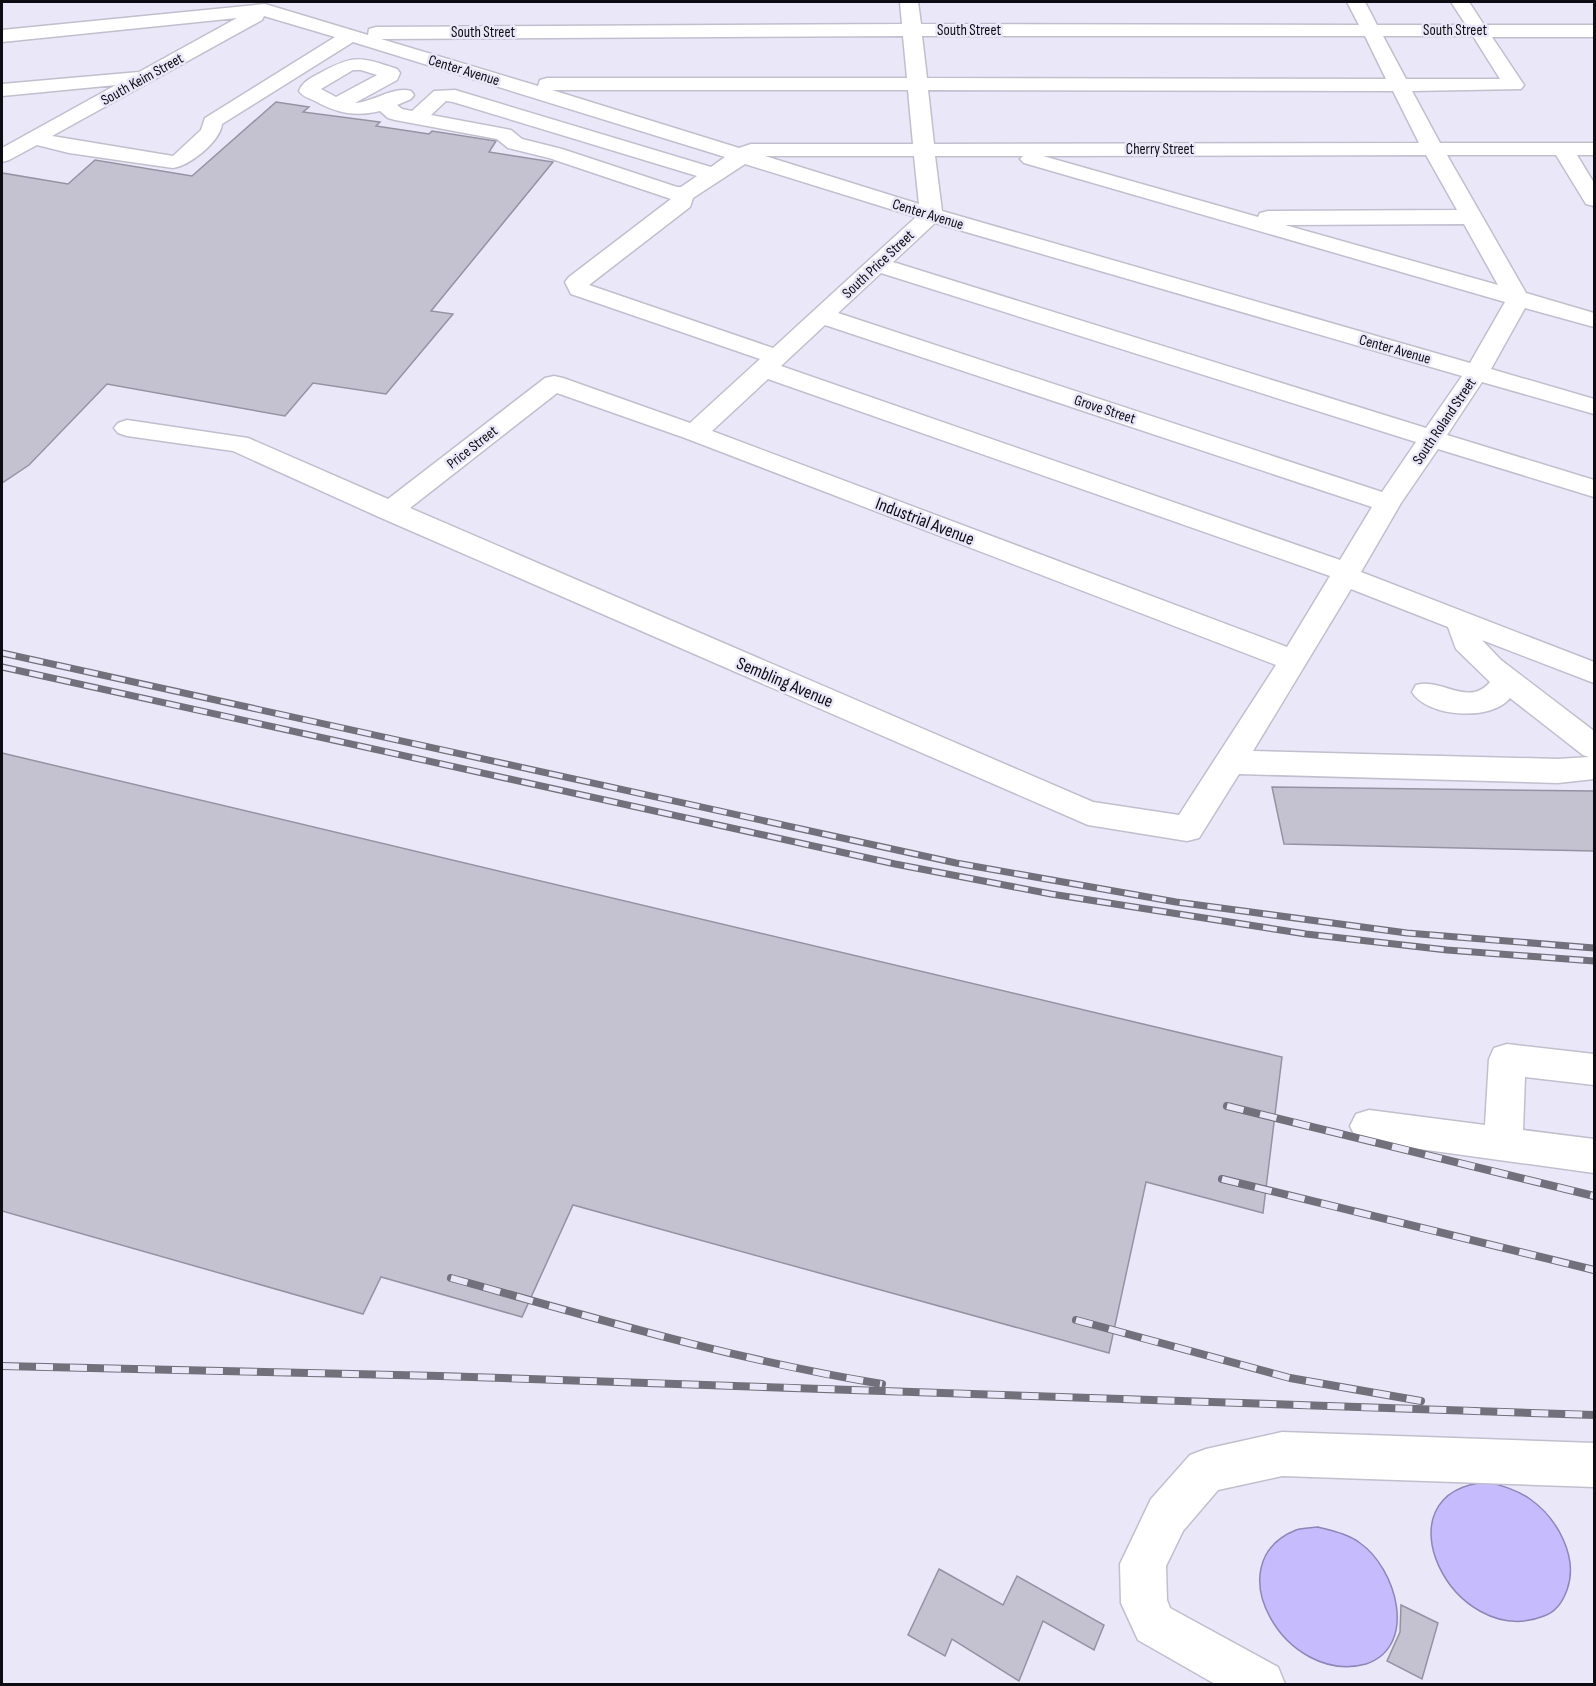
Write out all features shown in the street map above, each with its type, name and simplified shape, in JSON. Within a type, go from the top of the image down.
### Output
[{"type":"street","name":"South Price Street","points":[[694,433],[931,215],[910,30],[909,2]]},
{"type":"street","points":[[1356,2],[1433,149],[1518,300]]},
{"type":"street","points":[[512,84],[1514,85],[1460,2]]},
{"type":"street","points":[[2,36],[273,6]]},
{"type":"street","name":"Center Avenue","points":[[273,6],[348,34],[740,152],[931,215],[1594,407]]},
{"type":"street","name":"South Keim Street","points":[[2,156],[273,6]]},
{"type":"street","name":"South Street","points":[[348,34],[910,30],[1594,31]]},
{"type":"street","points":[[34,138],[81,148],[179,161],[211,132],[213,122],[348,34]]},
{"type":"street","points":[[336,105],[358,108],[385,105],[441,78],[456,67]]},
{"type":"street","points":[[2,90],[148,76]]},
{"type":"street","points":[[417,117],[441,95],[455,96],[716,175]]},
{"type":"street","points":[[385,105],[395,114],[504,134],[515,144],[555,153],[675,193],[682,193],[716,175],[740,152]]},
{"type":"street","name":"Cherry Street","points":[[740,152],[923,148],[1594,148]]},
{"type":"street","points":[[992,148],[1594,320]]},
{"type":"street","points":[[1562,149],[1594,199]]},
{"type":"street","points":[[682,193],[682,202],[576,282],[579,289],[706,334],[771,363],[1346,574],[1594,673]]},
{"type":"street","points":[[1242,220],[1276,217],[1471,217]]},
{"type":"street","points":[[878,265],[1433,436],[1594,489]]},
{"type":"street","points":[[1518,300],[1594,300]]},
{"type":"street","name":"South Roland Street","points":[[1187,829],[1294,661],[1388,503],[1477,372],[1518,300]]},
{"type":"street","name":"Grove Street","points":[[822,316],[1388,503]]},
{"type":"street","name":"Industrial Avenue","points":[[554,383],[694,433],[1294,661]]},
{"type":"street","name":"Price Street","points":[[389,511],[554,383]]},
{"type":"street","name":"Sembling Avenue","points":[[127,428],[239,444],[1089,813],[1187,829]]},
{"type":"street","points":[[1461,621],[1466,642],[1490,667],[1594,747]]},
{"type":"street","points":[[1427,692],[1450,702],[1479,702],[1491,699],[1507,679]]},
{"type":"street","points":[[1230,762],[1558,771],[1594,768]]},
{"type":"street","points":[[1503,1144],[1507,1059],[1594,1069]]},
{"type":"street","points":[[1369,1126],[1594,1156]]},
{"type":"street","points":[[1261,1684],[1154,1624],[1144,1603],[1143,1564],[1167,1515],[1206,1471],[1282,1454],[1594,1465]]},
{"type":"shaded area","points":[[1488,1482],[1530,1499],[1549,1517],[1563,1539],[1570,1565],[1567,1590],[1555,1609],[1544,1616],[1511,1621],[1481,1612],[1456,1592],[1439,1566],[1431,1538],[1435,1512],[1454,1492]]},
{"type":"shaded area","points":[[1318,1527],[1345,1535],[1360,1543],[1384,1570],[1392,1588],[1397,1624],[1392,1641],[1382,1655],[1366,1664],[1337,1666],[1310,1657],[1287,1640],[1270,1618],[1261,1593],[1261,1568],[1272,1546],[1296,1530]]},
{"type":"building","points":[[276,102],[309,107],[303,112],[380,122],[376,126],[429,134],[432,131],[496,141],[489,152],[553,162],[431,311],[453,314],[386,394],[313,383],[285,416],[107,384],[29,465],[2,483],[2,173],[68,184],[95,160],[192,176]]},
{"type":"building","points":[[2,753],[1282,1057],[1263,1213],[1146,1182],[1109,1353],[573,1205],[522,1317],[381,1277],[363,1314],[2,1211]]},
{"type":"building","points":[[1272,787],[1594,791],[1594,851],[1284,844]]},
{"type":"building","points":[[939,1569],[1003,1605],[1017,1576],[1104,1625],[1094,1650],[1043,1621],[1019,1681],[952,1639],[945,1656],[908,1635]]},
{"type":"building","points":[[1401,1605],[1438,1623],[1422,1679],[1387,1661],[1400,1632]]},
{"type":"railway","points":[[2,653],[956,863],[1176,902],[1407,933],[1594,948]]},
{"type":"railway","points":[[2,667],[895,864],[1051,894],[1306,934],[1447,950],[1594,961]]},
{"type":"railway","points":[[1227,1106],[1594,1196]]},
{"type":"railway","points":[[1222,1179],[1594,1270]]},
{"type":"railway","points":[[451,1278],[611,1323],[719,1350],[882,1384]]},
{"type":"railway","points":[[1076,1320],[1290,1378],[1421,1401]]},
{"type":"railway","points":[[2,1366],[440,1376],[1594,1415]]}]
